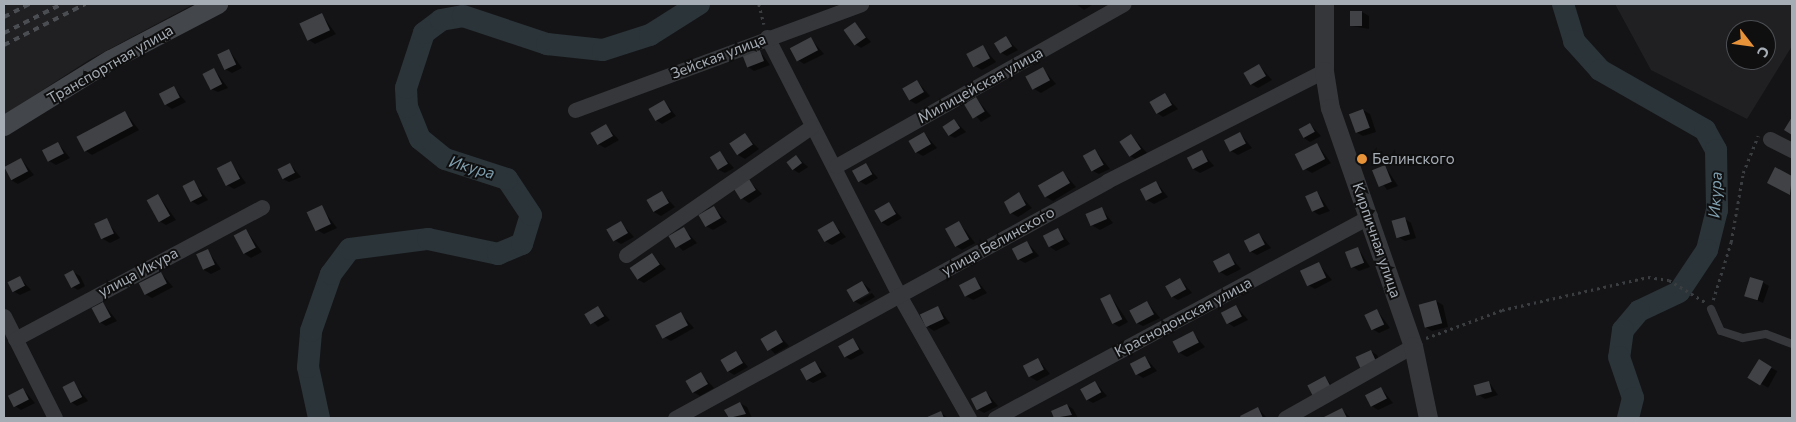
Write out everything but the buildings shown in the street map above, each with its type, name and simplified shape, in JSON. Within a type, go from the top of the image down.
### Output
[{"type":"main road","name":"Транспортная улица","points":[[4,126],[111,60],[218,4]]},
{"type":"street","name":"Зейская улица","points":[[575,110],[767,37],[861,4]]},
{"type":"street","name":"Милицейская улица","points":[[836,166],[1124,4]]},
{"type":"street","name":"Кирпичная улица","points":[[1324,4],[1324,71],[1330,108],[1370,216],[1413,346],[1428,418]]},
{"type":"street","points":[[767,37],[812,126],[836,166],[899,296],[969,418]]},
{"type":"street","name":"улица Белинского","points":[[676,418],[1107,181],[1324,71]]},
{"type":"street","points":[[626,255],[812,126]]},
{"type":"street","points":[[1770,139],[1792,150]]},
{"type":"street","name":"улица Икура","points":[[15,339],[262,207]]},
{"type":"street","name":"Краснодонская улица","points":[[996,418],[1370,216]]},
{"type":"street","points":[[4,316],[55,418]]},
{"type":"street","points":[[1285,418],[1413,346]]},
{"type":"lane","points":[[1711,309],[1721,331],[1743,338],[1766,334],[1792,344]]},
{"type":"path","points":[[759,4],[767,37]]},
{"type":"path","points":[[1711,309],[1731,242],[1752,141],[1760,136],[1770,139]]},
{"type":"path","points":[[1413,346],[1437,332],[1502,310],[1648,277],[1674,283],[1697,297]]},
{"type":"shaded area","points":[[4,4],[194,4],[89,60],[4,115]]},
{"type":"shaded area","points":[[1615,4],[1792,4],[1792,46],[1747,119],[1651,70]]},
{"type":"waterway","name":"Икура","points":[[319,418],[308,367],[311,331],[331,274],[350,249],[428,239],[498,254],[522,244],[531,215],[507,179],[445,159],[420,139],[407,107],[406,88],[424,33],[441,20],[463,16],[547,44],[603,50],[650,35],[699,4]]},
{"type":"waterway","name":"Икура","points":[[1563,4],[1574,41],[1600,70],[1705,130],[1716,150],[1717,210],[1707,250],[1679,292],[1639,311],[1623,330],[1619,357],[1633,398],[1628,418]]},
{"type":"railway","points":[[4,17],[30,4]]},
{"type":"railway","points":[[4,33],[62,4]]},
{"type":"railway","points":[[4,45],[85,4]]},
{"type":"place","name":"Белинского","points":[[1362,159]]}]
